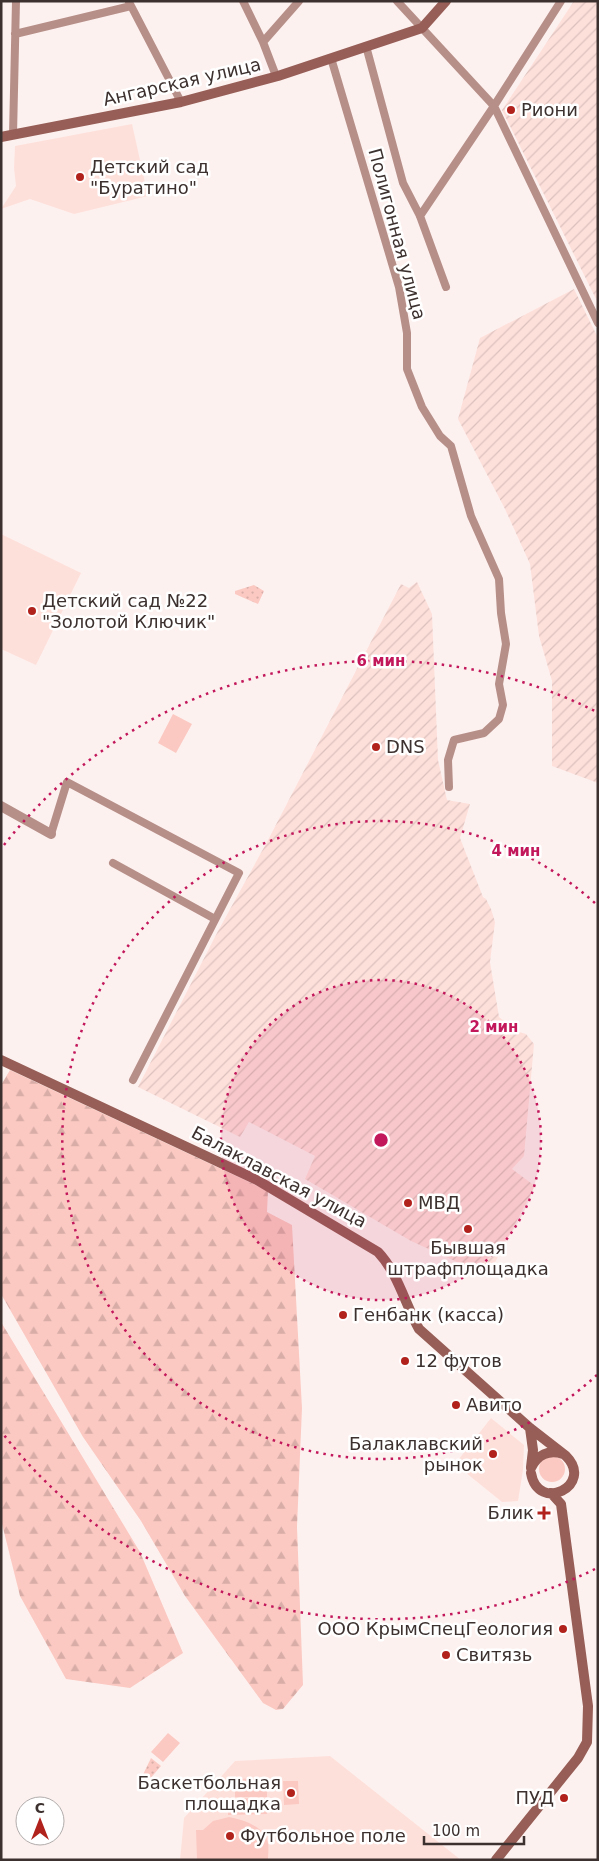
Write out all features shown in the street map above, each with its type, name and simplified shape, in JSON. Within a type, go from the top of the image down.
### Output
[{"type":"main road","points":[[422,28],[446,1]]},
{"type":"main road","name":"Ангарская улица","points":[[1,137],[181,102],[276,76],[422,28]]},
{"type":"main road","name":"Балаклавская улица","points":[[1,1060],[257,1180],[378,1252],[388,1262],[419,1329],[530,1428],[566,1456]]},
{"type":"main road","points":[[530,1428],[533,1450],[531,1470],[536,1485],[543,1491],[551,1493],[564,1490]]},
{"type":"main road","points":[[496,1860],[578,1758],[587,1742],[588,1706],[561,1504],[564,1490],[572,1481],[574,1471],[570,1460],[566,1456],[552,1452],[546,1453],[534,1462],[531,1470]]},
{"type":"main road","points":[[551,1493],[561,1504]]},
{"type":"street","points":[[13,135],[16,1]]},
{"type":"street","points":[[243,1],[263,42],[276,76]]},
{"type":"street","name":"Ангарская улица","points":[[263,42],[298,1]]},
{"type":"street","points":[[396,1],[494,106],[598,323]]},
{"type":"street","name":"Полигонная улица","points":[[420,216],[494,106],[561,1]]},
{"type":"street","points":[[15,34],[130,4],[181,102]]},
{"type":"street","name":"Полигонная улица","points":[[366,46],[403,183],[420,216],[446,287]]},
{"type":"street","name":"Полигонная улица","points":[[331,58],[399,287],[407,333],[407,369],[422,407],[440,436],[451,446],[471,516],[500,579],[501,613],[506,644],[499,684],[503,705],[498,719],[484,733],[454,740],[448,760],[449,787]]},
{"type":"street","points":[[1,806],[51,834],[67,782],[82,788],[239,873],[133,1080]]},
{"type":"street","points":[[114,863],[215,919]]},
{"type":"shaded area","points":[[574,1],[598,1],[598,303],[502,110]]},
{"type":"shaded area","name":"Детский сад \"Буратино\"","points":[[132,124],[148,196],[74,214],[30,199],[1,209],[16,186],[14,168],[15,146]]},
{"type":"shaded area","points":[[574,289],[598,338],[598,783],[552,766],[552,681],[539,636],[530,564],[505,509],[458,419],[480,338]]},
{"type":"shaded area","name":"Детский сад №22 \"Золотой Ключик\"","points":[[1,534],[81,573],[36,665],[1,649]]},
{"type":"shaded area","points":[[417,582],[432,614],[438,760],[447,800],[470,804],[460,838],[495,922],[490,962],[499,1017],[516,1031],[526,1034],[534,1044],[524,1156],[512,1169],[535,1186],[488,1276],[411,1241],[305,1179],[315,1156],[249,1122],[240,1137],[138,1087],[401,584],[409,588]]},
{"type":"shaded area","name":"Балаклавский рынок","points":[[491,1418],[524,1445],[523,1470],[518,1501],[502,1502],[455,1464]]},
{"type":"shaded area","points":[[330,1756],[461,1860],[180,1860],[184,1818],[235,1761]]},
{"type":"green space","points":[[254,585],[264,591],[258,604],[235,594],[235,591]]},
{"type":"green space","points":[[173,714],[192,724],[176,753],[158,743]]},
{"type":"green space","points":[[10,1070],[268,1191],[267,1212],[292,1225],[302,1408],[297,1527],[303,1685],[283,1709],[276,1710],[263,1703],[185,1596],[141,1521],[83,1437],[1,1294],[1,1085]]},
{"type":"green space","points":[[1,1322],[140,1552],[183,1653],[130,1688],[66,1679],[20,1596],[1,1520]]},
{"type":"green space","points":[[552,1456],[561,1460],[565,1469],[561,1478],[552,1482],[543,1478],[539,1469],[543,1460]]},
{"type":"green space","points":[[168,1733],[180,1743],[163,1762],[151,1752]]},
{"type":"green space","points":[[151,1758],[161,1766],[142,1788],[138,1785]]},
{"type":"green space","points":[[267,1778],[267,1797],[235,1797],[235,1779]]},
{"type":"green space","name":"Баскетбольная площадка","points":[[283,1781],[298,1781],[299,1804],[284,1805]]},
{"type":"green space","points":[[267,1798],[267,1814],[228,1815],[228,1799]]},
{"type":"green space","name":"Футбольное поле","points":[[229,1817],[247,1822],[262,1832],[268,1843],[268,1860],[197,1860],[196,1830],[203,1830],[213,1821]]},
{"type":"place","name":"Риони","points":[[511,110]]},
{"type":"place","name":"Детский сад \"Буратино\"","points":[[80,177]]},
{"type":"place","name":"Детский сад №22 \"Золотой Ключик\"","points":[[32,611]]},
{"type":"place","name":"DNS","points":[[376,747]]},
{"type":"place","name":"МВД","points":[[408,1203]]},
{"type":"place","name":"Бывшая штрафплощадка","points":[[468,1229]]},
{"type":"place","name":"Генбанк (касса)","points":[[343,1315]]},
{"type":"place","name":"12 футов","points":[[405,1361]]},
{"type":"place","name":"Авито","points":[[456,1405]]},
{"type":"place","name":"Балаклавский рынок","points":[[493,1454]]},
{"type":"place","name":"Блик","points":[[544,1513]]},
{"type":"place","name":"ООО КрымСпецГеология","points":[[563,1629]]},
{"type":"place","name":"Свитязь","points":[[446,1655]]},
{"type":"place","name":"Баскетбольная площадка","points":[[291,1793]]},
{"type":"place","name":"ПУД","points":[[564,1798]]},
{"type":"place","name":"Футбольное поле","points":[[230,1836]]}]
